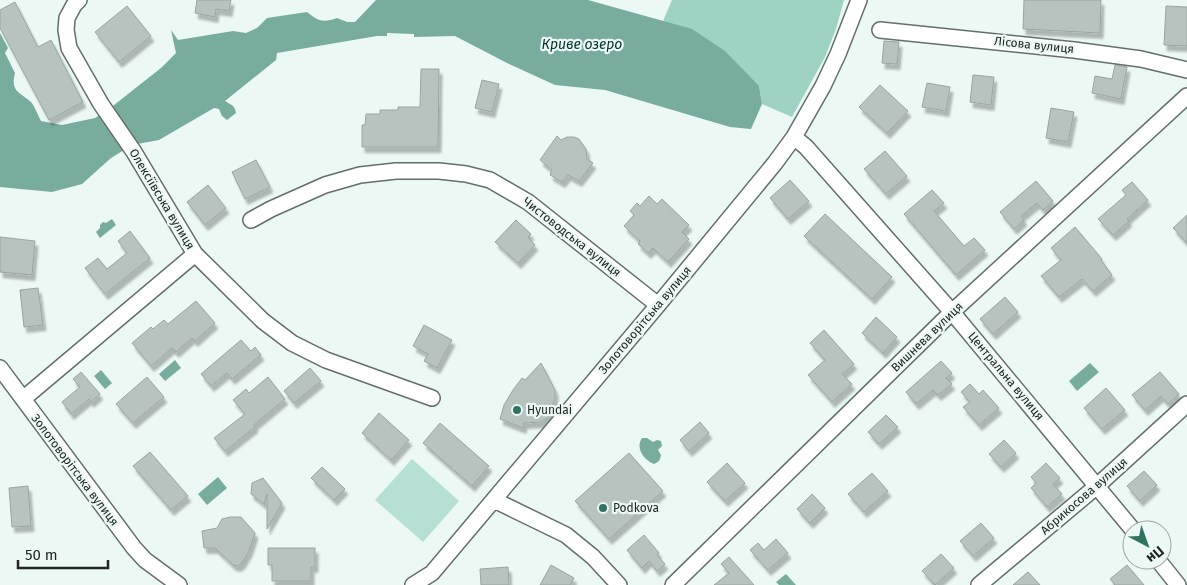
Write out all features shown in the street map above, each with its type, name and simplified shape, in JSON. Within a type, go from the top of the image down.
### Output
[{"type":"street","name":"Олексіївська вулиця","points":[[23,399],[195,254],[134,152],[101,104],[69,48],[66,30],[67,18],[79,0]]},
{"type":"street","name":"Золотоворітська вулиця","points":[[413,585],[429,579],[753,192],[794,137],[823,86],[859,0]]},
{"type":"street","name":"Лісова вулиця","points":[[880,30],[1074,50],[1141,59],[1187,70]]},
{"type":"street","name":"Вишнева вулиця","points":[[673,585],[952,312],[1187,96]]},
{"type":"street","name":"Центральна вулиця","points":[[794,137],[806,147],[952,312],[1125,520]]},
{"type":"street","name":"Чистоводська вулиця","points":[[251,220],[325,185],[360,174],[396,171],[439,171],[466,174],[490,180],[528,202],[658,305]]},
{"type":"street","points":[[195,254],[263,321],[292,343],[326,360],[432,398]]},
{"type":"street","name":"Золотоворітська вулиця","points":[[0,368],[134,548],[145,560],[179,585]]},
{"type":"street","name":"Абрикосова вулиця","points":[[979,585],[1097,486],[1187,404]]},
{"type":"street","points":[[494,500],[566,535],[593,557],[619,585]]},
{"type":"street","points":[[1166,570],[1178,585]]},
{"type":"shaded area","points":[[672,0],[844,0],[836,29],[825,57],[792,117],[762,104],[759,86],[663,21]]},
{"type":"shaded area","points":[[412,459],[459,501],[423,542],[375,500]]},
{"type":"water","name":"Криве озеро","points":[[376,0],[588,0],[692,29],[725,51],[759,86],[762,104],[751,129],[730,127],[605,90],[555,85],[455,36],[414,37],[414,34],[387,33],[387,36],[377,36],[277,53],[276,60],[225,101],[234,107],[236,113],[227,120],[222,116],[219,109],[214,108],[159,140],[132,145],[111,158],[82,184],[52,192],[0,187],[0,33],[8,48],[5,53],[15,73],[14,84],[17,91],[31,102],[41,121],[62,125],[95,118],[161,68],[176,53],[171,30],[178,40],[233,31],[246,33],[257,28],[267,18],[307,12],[321,20],[337,18],[347,22],[355,22]]},
{"type":"water","points":[[112,219],[116,225],[100,238],[96,232],[100,225]]},
{"type":"water","points":[[175,360],[181,368],[165,381],[159,374]]},
{"type":"water","points":[[1090,363],[1099,372],[1077,391],[1069,381]]},
{"type":"water","points":[[101,370],[112,383],[105,389],[94,376]]},
{"type":"water","points":[[642,438],[647,438],[653,442],[661,441],[662,446],[658,450],[661,455],[660,460],[654,464],[644,457],[640,450]]},
{"type":"water","points":[[218,477],[227,488],[207,505],[198,494]]},
{"type":"water","points":[[786,574],[796,585],[779,585],[776,582]]},
{"type":"building","points":[[197,0],[231,0],[229,11],[216,9],[215,17],[195,13]]},
{"type":"building","points":[[1024,0],[1101,0],[1100,33],[1023,29]]},
{"type":"building","points":[[15,2],[38,47],[51,40],[83,102],[49,120],[0,28],[0,10]]},
{"type":"building","points":[[127,6],[151,36],[119,62],[95,32]]},
{"type":"building","points":[[1166,6],[1187,7],[1187,46],[1164,45]]},
{"type":"building","points":[[884,41],[899,42],[897,64],[882,63]]},
{"type":"building","points":[[1115,65],[1127,67],[1121,99],[1092,93],[1095,76],[1112,79]]},
{"type":"building","points":[[421,69],[439,69],[438,147],[362,147],[362,125],[365,125],[366,114],[380,114],[380,110],[398,110],[398,107],[420,107]]},
{"type":"building","points":[[973,75],[994,77],[991,105],[970,102]]},
{"type":"building","points":[[482,80],[499,84],[492,112],[475,108]]},
{"type":"building","points":[[927,83],[950,87],[946,111],[922,107]]},
{"type":"building","points":[[880,85],[908,111],[887,133],[859,107]]},
{"type":"building","points":[[1051,108],[1074,112],[1068,142],[1046,138]]},
{"type":"building","points":[[557,136],[561,140],[567,137],[579,139],[586,149],[587,159],[593,163],[579,181],[568,175],[562,182],[550,175],[552,170],[540,160]]},
{"type":"building","points":[[885,151],[907,176],[886,194],[864,169]]},
{"type":"building","points":[[256,160],[270,187],[245,199],[232,172]]},
{"type":"building","points":[[790,180],[809,201],[788,219],[770,198]]},
{"type":"building","points":[[1036,181],[1053,201],[1043,210],[1037,203],[1021,216],[1024,220],[1014,229],[1000,212]]},
{"type":"building","points":[[1132,182],[1148,200],[1113,235],[1098,219],[1126,195],[1122,190]]},
{"type":"building","points":[[208,185],[226,208],[205,225],[187,202]]},
{"type":"building","points":[[932,190],[944,203],[934,211],[964,246],[974,238],[985,250],[956,275],[904,214]]},
{"type":"building","points":[[649,196],[657,204],[662,199],[689,225],[682,232],[689,239],[668,262],[653,248],[648,253],[638,244],[640,241],[624,226],[634,215],[630,211],[637,203],[640,206]]},
{"type":"building","points":[[825,214],[892,277],[872,299],[804,236]]},
{"type":"building","points":[[1187,215],[1187,243],[1173,228]]},
{"type":"building","points":[[516,220],[531,234],[528,237],[535,245],[518,263],[495,242]]},
{"type":"building","points":[[1075,227],[1102,259],[1112,275],[1093,291],[1082,279],[1059,297],[1041,276],[1061,260],[1051,248]]},
{"type":"building","points":[[130,231],[150,258],[105,294],[85,268],[98,258],[107,269],[127,253],[118,241]]},
{"type":"building","points":[[0,237],[35,241],[32,275],[0,272]]},
{"type":"building","points":[[38,288],[43,325],[24,327],[20,290]]},
{"type":"building","points":[[1005,297],[1018,312],[993,334],[980,319]]},
{"type":"building","points":[[196,301],[215,323],[195,341],[192,338],[176,352],[172,348],[151,366],[132,343],[151,327],[153,329],[164,320],[168,324]]},
{"type":"building","points":[[876,317],[897,337],[883,353],[862,333]]},
{"type":"building","points":[[424,325],[452,340],[437,368],[424,361],[428,354],[413,346]]},
{"type":"building","points":[[824,330],[854,364],[842,374],[852,384],[832,402],[808,375],[825,360],[810,343]]},
{"type":"building","points":[[241,340],[251,351],[255,347],[261,355],[232,379],[227,373],[211,386],[201,374]]},
{"type":"building","points":[[941,361],[952,373],[946,378],[952,384],[938,395],[933,390],[916,404],[906,392]]},
{"type":"building","points":[[541,363],[555,390],[555,400],[551,407],[557,411],[541,422],[524,423],[523,428],[500,419],[504,405],[513,390],[522,378],[525,380]]},
{"type":"building","points":[[310,368],[321,381],[294,403],[284,391]]},
{"type":"building","points":[[81,372],[100,394],[91,402],[89,399],[71,414],[62,402],[80,387],[73,379]]},
{"type":"building","points":[[1160,372],[1179,394],[1168,404],[1161,396],[1145,410],[1132,395]]},
{"type":"building","points":[[147,377],[164,397],[133,423],[116,404]]},
{"type":"building","points":[[268,377],[285,399],[254,425],[255,427],[225,451],[214,438],[245,414],[233,400],[246,389],[249,393]]},
{"type":"building","points":[[970,384],[979,394],[983,390],[999,408],[979,425],[963,407],[970,402],[961,392]]},
{"type":"building","points":[[1106,388],[1125,410],[1102,429],[1084,408]]},
{"type":"building","points":[[379,413],[409,440],[391,460],[362,433]]},
{"type":"building","points":[[886,415],[898,427],[879,444],[868,432]]},
{"type":"building","points":[[700,422],[709,433],[689,451],[680,440]]},
{"type":"building","points":[[440,423],[489,466],[472,486],[423,443]]},
{"type":"building","points":[[1004,440],[1016,453],[1001,467],[989,454]]},
{"type":"building","points":[[150,452],[188,496],[171,510],[133,466]]},
{"type":"building","points":[[629,453],[663,491],[609,539],[575,501]]},
{"type":"building","points":[[727,463],[745,483],[725,501],[707,482]]},
{"type":"building","points":[[1046,463],[1060,478],[1053,484],[1062,494],[1047,507],[1031,488],[1036,483],[1031,477]]},
{"type":"building","points":[[322,467],[345,489],[334,500],[311,478]]},
{"type":"building","points":[[1144,471],[1157,485],[1140,501],[1127,486]]},
{"type":"building","points":[[872,473],[888,491],[864,512],[848,494]]},
{"type":"building","points":[[263,478],[282,503],[267,529],[267,494],[264,504],[251,494],[252,483]]},
{"type":"building","points":[[28,486],[31,526],[12,527],[9,488]]},
{"type":"building","points":[[812,494],[825,508],[810,523],[797,509]]},
{"type":"building","points":[[241,517],[255,533],[249,551],[238,566],[233,565],[215,548],[204,548],[202,531],[217,528],[222,519]]},
{"type":"building","points":[[981,523],[994,538],[973,556],[960,541]]},
{"type":"building","points":[[644,535],[659,553],[657,555],[665,564],[657,571],[649,561],[642,568],[627,550]]},
{"type":"building","points":[[776,539],[788,553],[768,570],[750,550],[758,543],[764,550]]},
{"type":"building","points":[[268,548],[315,548],[315,567],[311,567],[311,581],[272,581],[272,565],[268,565]]},
{"type":"building","points":[[941,554],[954,568],[935,585],[922,571]]},
{"type":"building","points":[[729,557],[754,585],[714,585],[729,573],[721,564]]},
{"type":"building","points":[[551,565],[574,578],[570,585],[540,585]]},
{"type":"building","points":[[508,567],[509,585],[481,585],[480,569]]},
{"type":"building","points":[[1122,569],[1131,570],[1144,585],[1115,585],[1110,579]]},
{"type":"building","points":[[1028,572],[1040,585],[1013,585]]},
{"type":"place","name":"Hyundai","points":[[517,410]]},
{"type":"place","name":"Podkova","points":[[603,508]]}]
